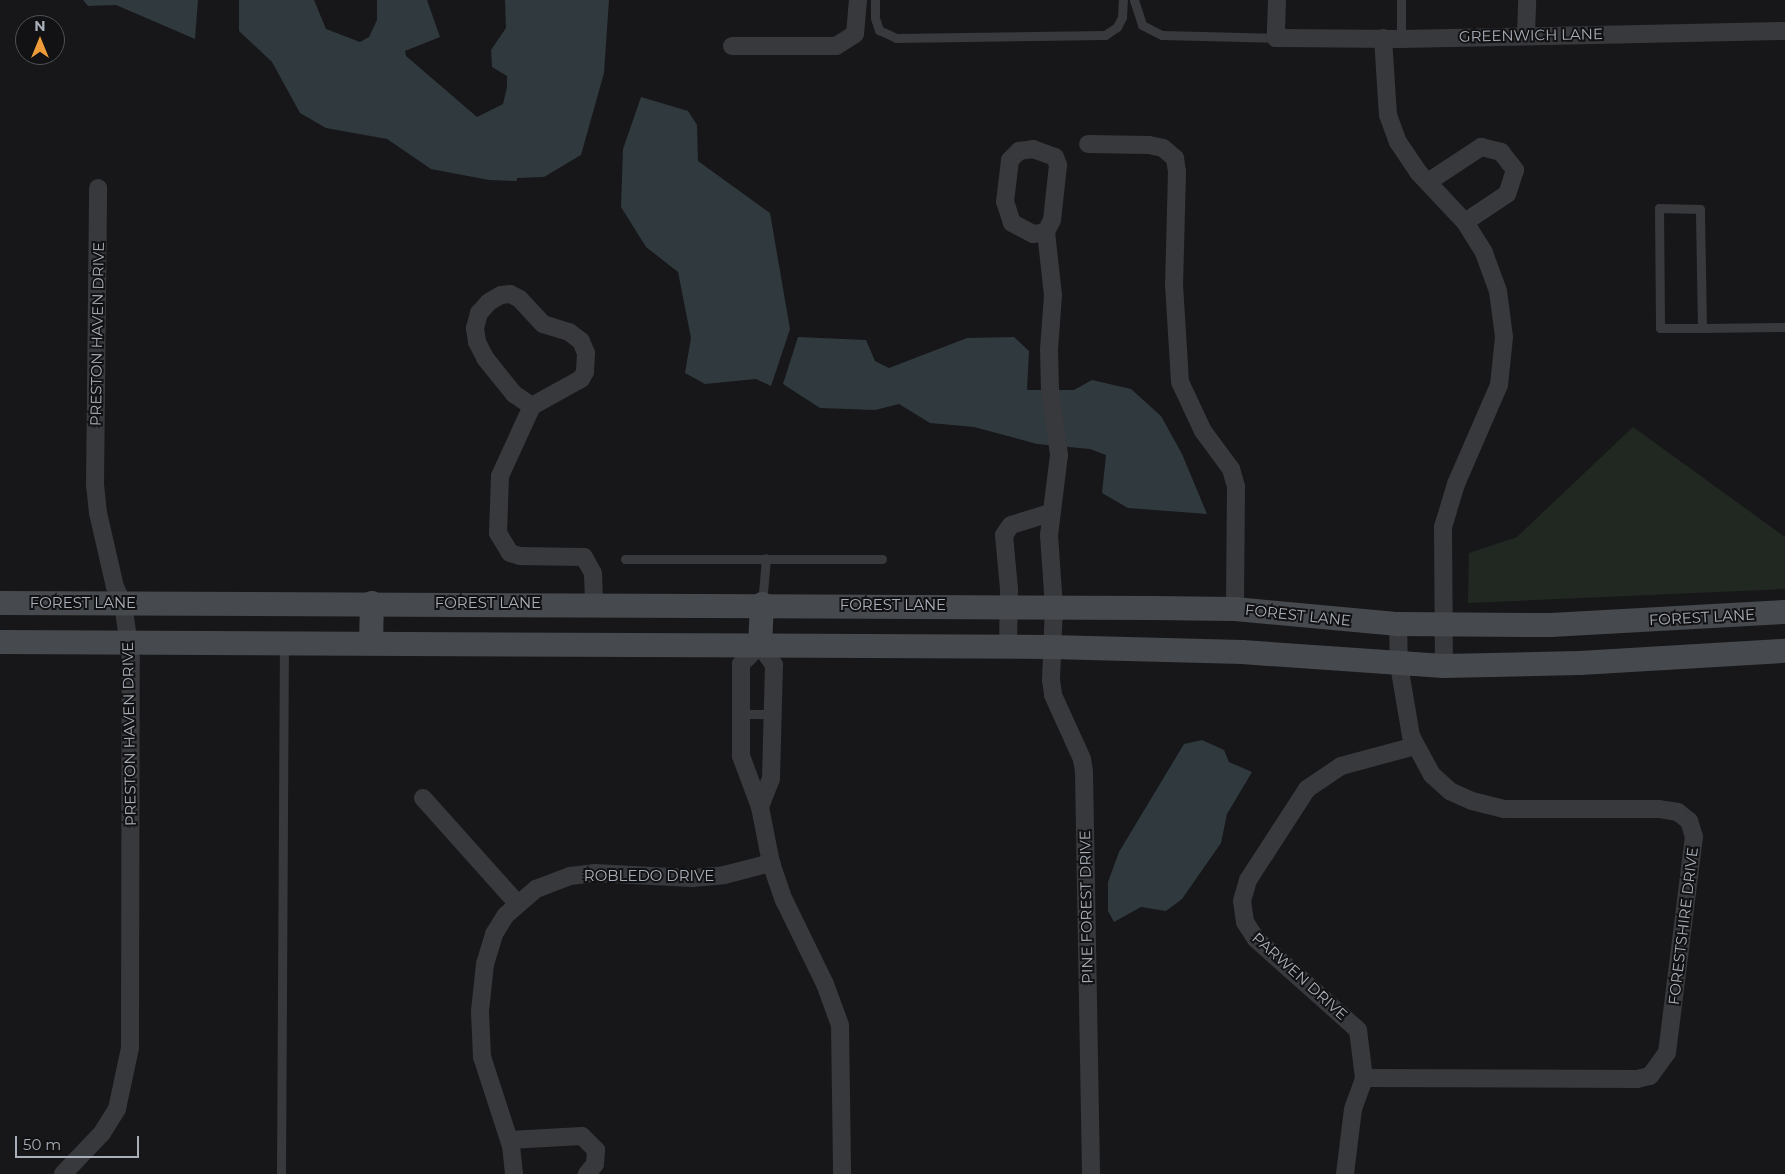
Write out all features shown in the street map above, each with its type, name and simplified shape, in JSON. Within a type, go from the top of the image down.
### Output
[{"type":"main road","name":"FOREST LANE","points":[[0,603],[1054,606],[1235,609],[1398,624],[1551,625],[1785,612]]},
{"type":"main road","points":[[372,603],[372,642]]},
{"type":"main road","points":[[760,645],[762,604]]},
{"type":"main road","points":[[0,642],[1008,646],[1242,652],[1400,665],[1444,666],[1580,663],[1785,651]]},
{"type":"street","points":[[732,46],[836,46],[855,34],[858,0]]},
{"type":"street","points":[[1276,38],[1277,0]]},
{"type":"street","points":[[1526,35],[1527,0]]},
{"type":"street","name":"GREENWICH LANE","points":[[1276,38],[1401,39],[1785,31]]},
{"type":"street","points":[[1383,38],[1388,115],[1398,142],[1428,182],[1465,222],[1484,253],[1498,291],[1504,337],[1499,385],[1456,484],[1443,527],[1444,666]]},
{"type":"street","points":[[1088,144],[1149,145],[1163,148],[1175,158],[1177,172],[1174,284],[1180,382],[1204,431],[1231,469],[1236,487],[1235,609]]},
{"type":"street","points":[[1428,182],[1481,147],[1501,152],[1515,170],[1508,194],[1465,222]]},
{"type":"street","points":[[1033,149],[1055,157],[1058,165],[1054,211],[1046,232],[1033,234],[1024,231],[1012,223],[1008,214],[1006,202],[1007,172],[1010,160],[1019,151],[1033,149]]},
{"type":"street","name":"PRESTON HAVEN DRIVE","points":[[63,1174],[102,1132],[117,1109],[130,1048],[131,659],[123,604],[113,578],[98,512],[95,486],[98,188]]},
{"type":"street","name":"PINE FOREST DRIVE","points":[[1046,232],[1053,295],[1049,350],[1059,455],[1050,513],[1049,558],[1054,606],[1051,647],[1053,694],[1082,759],[1084,772],[1091,1174]]},
{"type":"street","points":[[532,406],[514,394],[485,358],[477,342],[475,328],[480,313],[489,302],[501,295],[510,294],[520,299],[543,324],[569,332],[581,341],[586,353],[585,372],[581,379],[532,406],[500,476],[498,533],[510,553],[520,556],[584,557],[593,573],[594,604]]},
{"type":"street","points":[[1008,646],[1010,606],[1004,535],[1011,525],[1050,513]]},
{"type":"street","name":"FORESTSHIRE DRIVE","points":[[1364,1078],[1637,1079],[1650,1076],[1667,1053],[1694,837],[1689,821],[1678,812],[1658,809],[1504,809],[1472,802],[1450,790],[1432,775],[1415,746],[1400,665],[1398,624]]},
{"type":"street","points":[[760,807],[771,779],[774,665],[760,645],[741,664],[741,756],[760,807],[771,863],[797,931],[834,1005],[840,1025],[842,1174]]},
{"type":"street","name":"PARWEN DRIVE","points":[[1345,1174],[1353,1109],[1364,1078],[1358,1030],[1256,939],[1245,922],[1242,901],[1248,880],[1307,789],[1341,766],[1415,746]]},
{"type":"street","points":[[423,798],[517,903]]},
{"type":"street","name":"ROBLEDO DRIVE","points":[[514,1174],[510,1140],[482,1057],[480,1010],[485,964],[494,934],[517,903],[536,889],[570,876],[594,874],[709,876],[740,872],[771,863]]},
{"type":"street","points":[[510,1140],[582,1136],[596,1150],[595,1164],[587,1174]]},
{"type":"lane","points":[[875,0],[875,18],[879,30],[896,38],[1105,35],[1117,27],[1122,16],[1122,0]]},
{"type":"lane","points":[[1134,0],[1142,25],[1162,35],[1276,38]]},
{"type":"lane","points":[[1401,0],[1401,39]]},
{"type":"lane","points":[[1702,328],[1700,209],[1659,208],[1660,328],[1702,328],[1785,327]]},
{"type":"lane","points":[[625,558],[882,559]]},
{"type":"lane","points":[[762,604],[766,558]]},
{"type":"lane","points":[[281,1174],[284,642]]},
{"type":"lane","points":[[741,714],[773,714]]},
{"type":"shaded area","points":[[83,0],[198,0],[195,39],[116,5],[88,6]]},
{"type":"shaded area","points":[[239,0],[314,0],[326,29],[360,42],[369,37],[377,20],[377,0],[427,0],[440,37],[405,51],[406,56],[477,117],[503,104],[507,87],[507,76],[492,67],[491,50],[506,28],[505,0],[609,0],[604,73],[581,155],[544,177],[517,178],[517,181],[489,180],[431,169],[387,139],[326,128],[300,113],[272,62],[239,31]]},
{"type":"shaded area","points":[[641,97],[688,111],[697,125],[698,161],[770,213],[790,329],[771,386],[756,379],[705,384],[685,373],[691,338],[678,272],[646,247],[621,207],[623,149]]},
{"type":"shaded area","points":[[798,337],[866,340],[875,361],[889,368],[967,338],[1014,337],[1029,351],[1027,390],[1074,390],[1092,380],[1131,389],[1161,416],[1182,454],[1207,514],[1128,508],[1102,493],[1106,455],[1090,449],[1037,444],[974,427],[930,423],[899,404],[875,410],[820,408],[783,384]]},
{"type":"shaded area","points":[[1633,427],[1785,537],[1785,589],[1468,603],[1469,553],[1517,537]]},
{"type":"shaded area","points":[[1202,740],[1224,750],[1229,762],[1252,772],[1227,814],[1221,843],[1182,899],[1166,911],[1141,907],[1114,922],[1108,911],[1108,882],[1119,852],[1184,744]]}]
